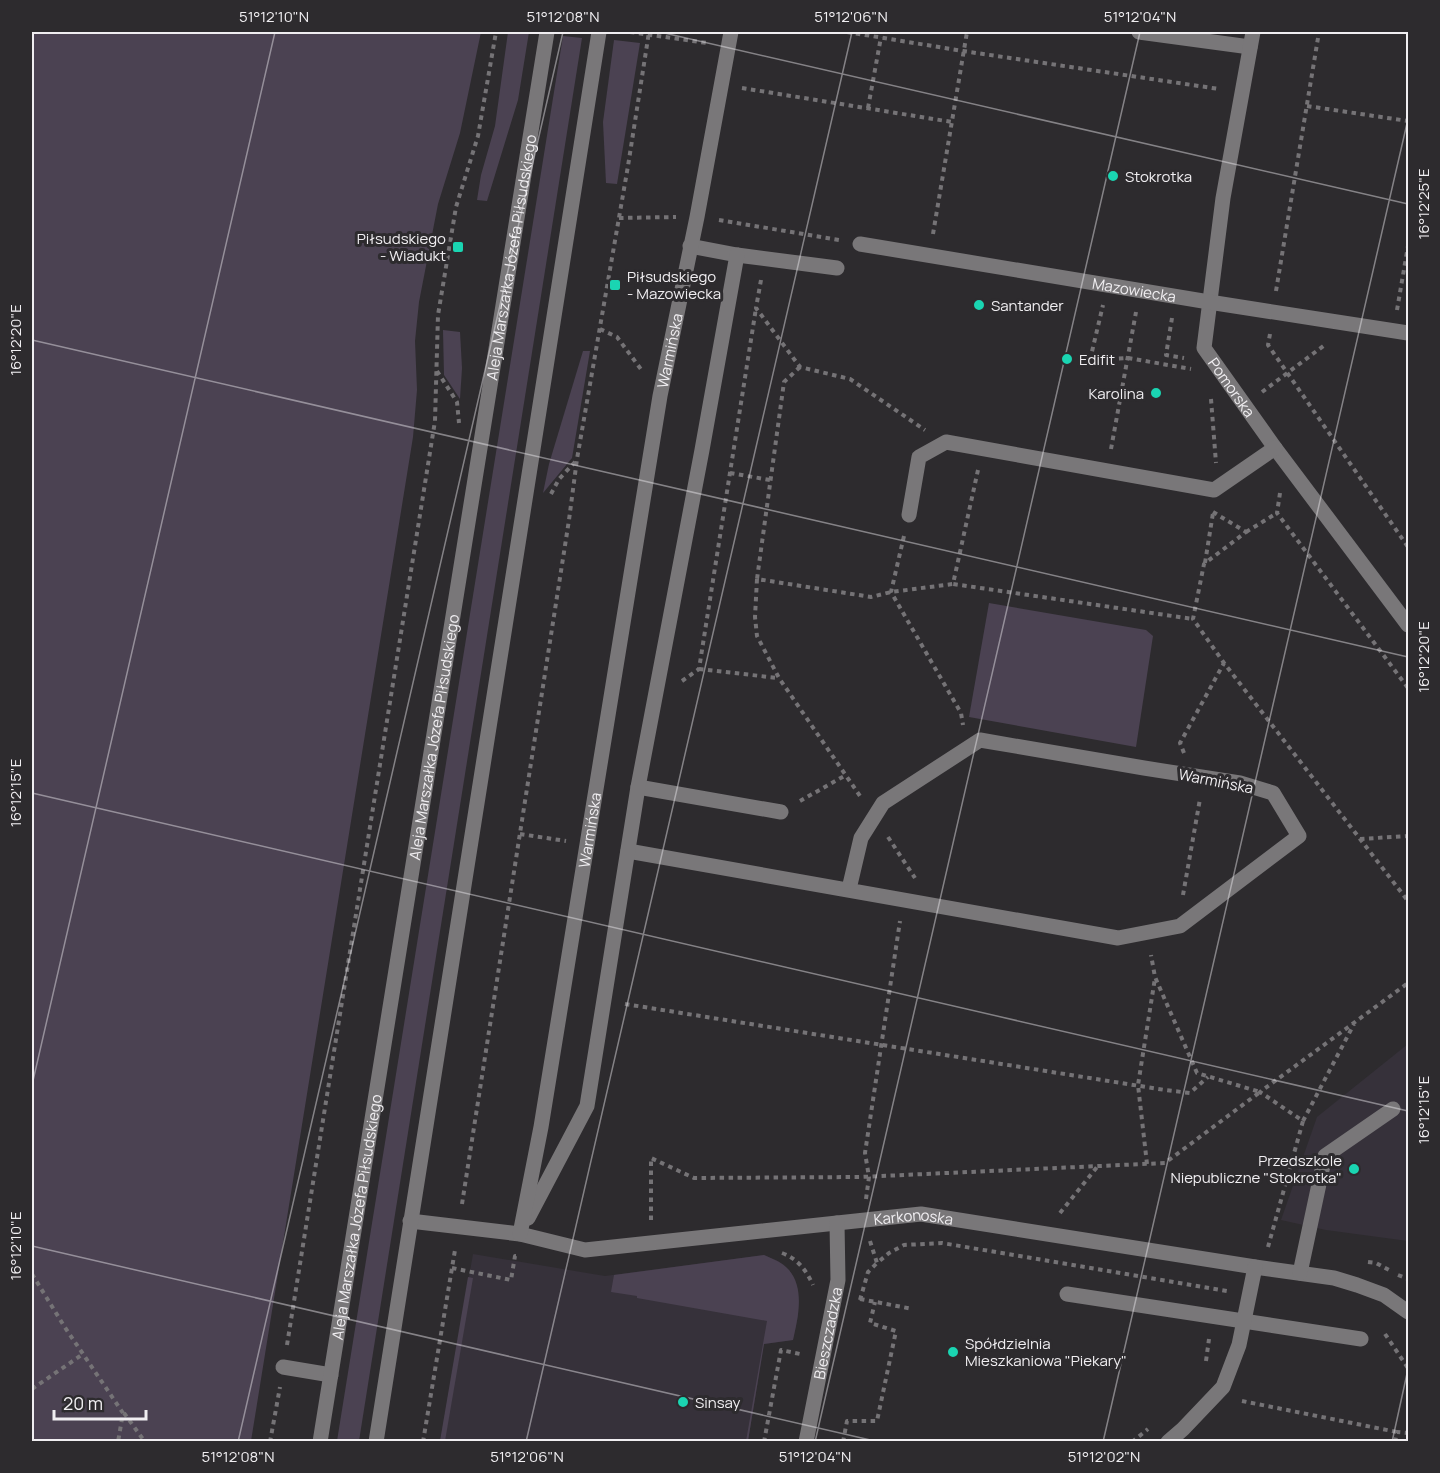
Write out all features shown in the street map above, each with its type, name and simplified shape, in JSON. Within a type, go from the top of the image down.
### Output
[{"type":"street","name":"Aleja Marszałka Józefa Piłsudskiego","points":[[320,1442],[546,32]]},
{"type":"street","points":[[376,1442],[599,32]]},
{"type":"street","name":"Warmińska","points":[[520,1234],[541,1127],[660,396],[697,217],[731,32]]},
{"type":"street","points":[[1141,32],[1250,47]]},
{"type":"street","name":"Pomorska","points":[[1253,32],[1223,198],[1204,348],[1275,448],[1408,626]]},
{"type":"street","name":"Mazowiecka","points":[[860,244],[1401,332]]},
{"type":"street","points":[[690,246],[737,255],[837,268]]},
{"type":"street","points":[[520,1234],[587,1106],[638,787],[737,255]]},
{"type":"street","points":[[909,515],[920,457],[946,442],[1216,489],[1275,448]]},
{"type":"street","name":"Warmińska","points":[[628,851],[1118,938],[1180,926],[1299,836],[1273,793],[1240,783],[980,740],[883,803],[861,838],[849,889]]},
{"type":"street","points":[[638,787],[781,812]]},
{"type":"street","points":[[1300,1274],[1325,1156],[1393,1109]]},
{"type":"street","name":"Karkonoska","points":[[410,1221],[520,1234],[585,1250],[921,1214],[1334,1278],[1384,1295],[1408,1312]]},
{"type":"street","name":"Bieszczadzka","points":[[806,1442],[838,1280],[837,1224]]},
{"type":"street","points":[[1168,1442],[1223,1387],[1239,1344],[1255,1267]]},
{"type":"street","points":[[1067,1294],[1361,1339]]},
{"type":"street","points":[[283,1367],[331,1375]]},
{"type":"path","points":[[270,1442],[435,421],[438,315],[456,207],[478,136],[496,32]]},
{"type":"path","points":[[630,32],[649,33],[710,44],[742,88],[952,122]]},
{"type":"path","points":[[847,32],[1224,90]]},
{"type":"path","points":[[929,256],[967,32]]},
{"type":"path","points":[[423,1442],[459,1227],[577,459],[649,33]]},
{"type":"path","points":[[868,108],[881,37]]},
{"type":"path","points":[[1307,106],[1408,121]]},
{"type":"path","points":[[619,218],[697,217],[860,244]]},
{"type":"path","points":[[1401,332],[1408,246]]},
{"type":"path","points":[[699,669],[764,258]]},
{"type":"path","points":[[1090,360],[1107,285]]},
{"type":"path","points":[[1107,471],[1140,291]]},
{"type":"path","points":[[756,308],[800,368],[850,379],[924,428],[936,448]]},
{"type":"path","points":[[1262,393],[1352,324]]},
{"type":"path","points":[[600,329],[617,337],[660,396]]},
{"type":"path","points":[[1083,361],[1128,358],[1192,369]]},
{"type":"path","points":[[800,368],[784,382],[757,579],[755,617],[757,636],[779,678],[917,881],[914,902]]},
{"type":"path","points":[[1210,390],[1216,489],[1193,619],[1224,663],[1408,901]]},
{"type":"path","points":[[952,584],[983,449]]},
{"type":"path","points":[[550,495],[559,478],[577,459]]},
{"type":"path","points":[[729,473],[770,480]]},
{"type":"path","points":[[1213,513],[1246,532]]},
{"type":"path","points":[[1204,564],[1246,532],[1278,513]]},
{"type":"path","points":[[909,515],[891,592],[960,713],[969,747]]},
{"type":"path","points":[[757,579],[871,597],[952,584],[1193,619]]},
{"type":"path","points":[[1177,927],[1199,777],[1180,743],[1224,663]]},
{"type":"path","points":[[674,687],[699,669],[779,678]]},
{"type":"path","points":[[781,812],[846,775]]},
{"type":"path","points":[[520,834],[587,844]]},
{"type":"path","points":[[1360,839],[1408,836]]},
{"type":"path","points":[[877,1263],[864,1220],[869,1177],[865,1152],[902,913]]},
{"type":"path","points":[[1147,932],[1155,977],[1197,1073],[1260,1092],[1303,1121]]},
{"type":"path","points":[[1147,1164],[1138,1085],[1155,977]]},
{"type":"path","points":[[653,1242],[651,1158],[694,1178],[869,1177],[1165,1163],[1408,983]]},
{"type":"path","points":[[604,1001],[1165,1090],[1190,1093],[1208,1077]]},
{"type":"path","points":[[1268,1248],[1303,1121],[1355,1022]]},
{"type":"path","points":[[858,1307],[868,1272],[889,1253],[904,1245],[942,1243],[1231,1292],[1251,1291]]},
{"type":"path","points":[[778,1251],[801,1264],[813,1286],[813,1292]]},
{"type":"path","points":[[452,1268],[512,1280],[515,1256],[525,1257]]},
{"type":"path","points":[[32,1274],[82,1353],[145,1442]]},
{"type":"path","points":[[1199,1286],[1212,1315],[1205,1371]]},
{"type":"path","points":[[860,1299],[913,1309]]},
{"type":"path","points":[[843,1442],[847,1421],[877,1421],[896,1331],[870,1323],[875,1302]]},
{"type":"path","points":[[764,1442],[781,1350],[803,1355]]},
{"type":"path","points":[[32,1389],[82,1353]]},
{"type":"path","points":[[1215,1395],[1408,1433]]},
{"type":"path","points":[[118,1442],[123,1413]]},
{"type":"path","points":[[1132,1442],[1155,1423]]},
{"type":"path","points":[[1395,1442],[1397,1432]]},
{"type":"shaded area","points":[[32,32],[481,32],[460,133],[438,204],[419,302],[415,341],[417,390],[413,437],[251,1441],[32,1441]]},
{"type":"shaded area","points":[[508,32],[529,32],[518,100],[487,201],[477,200],[481,175],[495,126]]},
{"type":"shaded area","points":[[563,36],[582,38],[359,1441],[337,1441]]},
{"type":"shaded area","points":[[614,40],[640,43],[617,184],[606,183],[603,122]]},
{"type":"shaded area","points":[[443,330],[460,332],[462,368],[460,399],[444,375]]},
{"type":"shaded area","points":[[583,351],[590,351],[572,458],[543,493],[549,464]]},
{"type":"shaded area","points":[[989,603],[1146,630],[1153,636],[1136,747],[969,717]]},
{"type":"shaded area","name":"Przedszkole Niepubliczne \"Stokrotka\"","points":[[1408,1044],[1408,1241],[1326,1230],[1281,1220],[1317,1117]]},
{"type":"shaded area","points":[[473,1254],[605,1276],[764,1255],[778,1261],[789,1270],[794,1278],[798,1290],[798,1316],[793,1340],[764,1344],[748,1441],[440,1442]]},
{"type":"shaded area","points":[[764,1255],[789,1270],[797,1286],[799,1304],[793,1340],[764,1344],[748,1441],[746,1441],[767,1321],[611,1292],[614,1275]]},
{"type":"shaded area","points":[[468,1277],[473,1278],[445,1441],[440,1441]]},
{"type":"place","name":"Stokrotka","points":[[1113,176]]},
{"type":"place","name":"Piłsudskiego - Wiadukt","points":[[458,247]]},
{"type":"place","name":"Piłsudskiego - Mazowiecka","points":[[615,285]]},
{"type":"place","name":"Santander","points":[[979,305]]},
{"type":"place","name":"Edifit","points":[[1067,359]]},
{"type":"place","name":"Karolina","points":[[1156,393]]},
{"type":"place","name":"Przedszkole Niepubliczne \"Stokrotka\"","points":[[1354,1169]]},
{"type":"place","name":"Spółdzielnia Mieszkaniowa \"Piekary\"","points":[[953,1352]]},
{"type":"place","name":"Sinsay","points":[[683,1402]]}]
